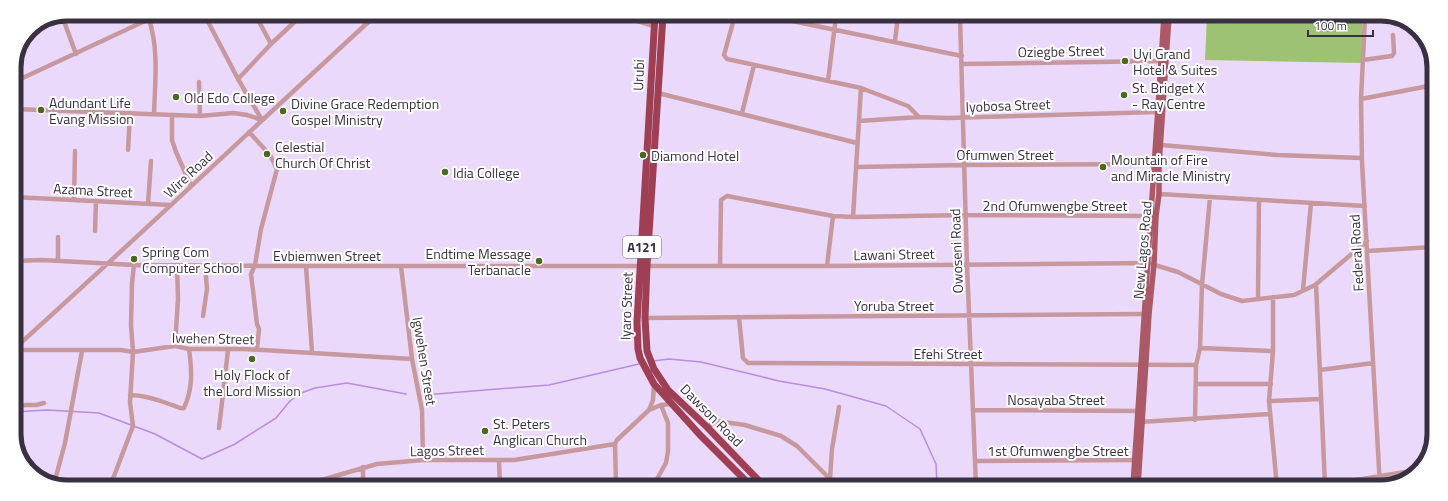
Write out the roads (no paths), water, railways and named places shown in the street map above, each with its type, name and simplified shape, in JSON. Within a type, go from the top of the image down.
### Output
[{"type":"highway","name":"Urubi","points":[[652,135],[654,21]]},
{"type":"highway","name":"Urubi","points":[[652,135],[658,93],[663,21]]},
{"type":"highway","name":"Iyaro Street","points":[[640,358],[638,349],[637,322],[644,265],[652,135]]},
{"type":"highway","name":"Iyaro Street","points":[[644,265],[645,318],[648,357]]},
{"type":"highway","name":"Dawson Road","points":[[648,357],[668,390],[707,427],[758,480]]},
{"type":"highway","name":"Dawson Road","points":[[640,358],[654,384],[671,404],[745,480]]},
{"type":"main road","name":"New Lagos Road","points":[[1134,480],[1140,422],[1143,364],[1143,314],[1151,264],[1151,216],[1164,21]]},
{"type":"main road","name":"New Lagos Road","points":[[1140,422],[1139,411],[1151,264],[1159,194],[1169,21]]},
{"type":"main road","name":"New Lagos Road","points":[[1137,460],[1138,480]]},
{"type":"street","points":[[64,21],[76,54]]},
{"type":"street","points":[[21,79],[145,21]]},
{"type":"street","points":[[150,21],[154,36],[155,52],[154,114]]},
{"type":"street","points":[[208,21],[238,79],[262,120]]},
{"type":"street","points":[[259,21],[272,44]]},
{"type":"street","points":[[238,79],[296,21]]},
{"type":"street","name":"Wire Road","points":[[21,343],[109,264],[190,186],[369,21]]},
{"type":"street","points":[[637,21],[654,26]]},
{"type":"street","points":[[733,21],[724,55],[725,58],[861,88],[908,106],[918,117]]},
{"type":"street","points":[[797,21],[962,56]]},
{"type":"street","points":[[828,81],[835,21]]},
{"type":"street","points":[[895,42],[897,21]]},
{"type":"street","name":"Owoseni Road","points":[[960,21],[967,264],[976,480]]},
{"type":"street","name":"Federal Road","points":[[1365,21],[1361,98],[1362,158],[1380,478]]},
{"type":"street","points":[[1363,60],[1392,56],[1394,52],[1393,36]]},
{"type":"street","name":"Oziegbe Street","points":[[962,64],[1160,61]]},
{"type":"street","points":[[742,114],[754,65]]},
{"type":"street","points":[[199,82],[200,116]]},
{"type":"street","points":[[1361,98],[1427,86]]},
{"type":"street","points":[[853,217],[861,88]]},
{"type":"street","points":[[658,93],[857,143]]},
{"type":"street","points":[[21,109],[200,116],[233,113],[247,115],[262,120]]},
{"type":"street","name":"Iyobosa Street","points":[[859,121],[918,117],[948,118],[1157,112]]},
{"type":"street","points":[[128,150],[130,113]]},
{"type":"street","points":[[172,115],[172,140],[190,186]]},
{"type":"street","points":[[249,132],[270,155],[277,169],[261,229],[251,279],[258,328],[257,350]]},
{"type":"street","points":[[1161,145],[1277,155],[1362,158]]},
{"type":"street","points":[[74,200],[75,151]]},
{"type":"street","points":[[148,204],[151,161]]},
{"type":"street","name":"Ofumwen Street","points":[[856,167],[1154,164]]},
{"type":"street","points":[[1159,194],[1364,206]]},
{"type":"street","name":"2nd Ofumwengbe Street","points":[[720,266],[721,200],[727,196],[833,216],[853,217],[966,215],[1151,216]]},
{"type":"street","name":"Azama Street","points":[[21,197],[170,205]]},
{"type":"street","points":[[1195,420],[1196,365],[1200,348],[1202,285],[1210,197]]},
{"type":"street","points":[[95,230],[96,200]]},
{"type":"street","points":[[1258,298],[1259,200]]},
{"type":"street","points":[[1303,290],[1311,203]]},
{"type":"street","points":[[827,266],[833,216]]},
{"type":"street","points":[[58,237],[58,261]]},
{"type":"street","name":"Lawani Street","points":[[644,265],[827,266],[1151,264],[1178,272],[1221,294],[1242,301],[1294,295],[1316,284],[1367,241]]},
{"type":"street","points":[[1367,251],[1427,247]]},
{"type":"street","name":"Evbiemwen Street","points":[[21,261],[206,266],[644,265]]},
{"type":"street","points":[[113,480],[134,426],[130,395],[133,352],[132,283],[134,265]]},
{"type":"street","points":[[175,346],[178,298],[177,265]]},
{"type":"street","points":[[203,316],[207,289],[206,266]]},
{"type":"street","points":[[306,266],[312,352]]},
{"type":"street","name":"Igwehen Street","points":[[401,266],[412,359],[422,410],[423,460]]},
{"type":"street","points":[[1316,284],[1325,480]]},
{"type":"street","points":[[1273,297],[1273,352],[1269,401],[1276,480]]},
{"type":"street","name":"Yoruba Street","points":[[645,318],[1143,314]]},
{"type":"street","name":"Efehi Street","points":[[739,317],[743,358],[748,363],[1196,365]]},
{"type":"street","name":"Iwehen Street","points":[[21,349],[82,351],[121,350],[133,352],[175,346],[189,349],[244,349],[312,352],[412,359]]},
{"type":"street","points":[[1200,348],[1273,352]]},
{"type":"street","points":[[130,395],[140,395],[175,405],[182,409],[184,408],[189,397],[192,374],[189,349]]},
{"type":"street","points":[[219,428],[228,350]]},
{"type":"street","points":[[55,479],[70,422],[82,351]]},
{"type":"street","points":[[1320,370],[1373,363]]},
{"type":"street","points":[[650,410],[653,400],[654,384]]},
{"type":"street","points":[[1196,384],[1271,384]]},
{"type":"street","points":[[1269,401],[1321,399]]},
{"type":"street","points":[[21,406],[44,403]]},
{"type":"street","points":[[616,480],[615,444],[617,440],[650,410],[661,405],[671,404]]},
{"type":"street","points":[[657,480],[666,462],[668,451],[668,423],[661,405]]},
{"type":"street","points":[[830,479],[832,449],[839,407]]},
{"type":"street","name":"Nosayaba Street","points":[[974,410],[1139,411]]},
{"type":"street","points":[[1140,422],[1195,420],[1270,414]]},
{"type":"street","points":[[707,427],[717,421],[745,425],[781,436],[797,446],[830,479]]},
{"type":"street","name":"Lagos Street","points":[[320,480],[377,464],[423,460],[514,460],[615,444]]},
{"type":"street","name":"1st Ofumwengbe Street","points":[[976,461],[1137,460]]},
{"type":"street","points":[[499,461],[500,480]]},
{"type":"street","points":[[363,467],[363,480]]},
{"type":"street","points":[[1372,480],[1407,472]]},
{"type":"street","points":[[1364,480],[1398,477]]},
{"type":"waterway","points":[[653,361],[669,359],[701,362],[779,381],[825,389],[886,406],[920,429],[936,464],[937,480]]},
{"type":"waterway","points":[[424,395],[549,385],[639,364]]},
{"type":"waterway","points":[[21,412],[47,410],[99,413],[155,434],[202,459],[235,444],[276,418],[290,401],[301,393],[315,388],[347,383],[406,394]]},
{"type":"place","name":"Uyi Grand Hotel & Suites","points":[[1125,61]]},
{"type":"place","name":"St. Bridget X - Ray Centre","points":[[1124,95]]},
{"type":"place","name":"Old Edo College","points":[[176,97]]},
{"type":"place","name":"Adundant Life Evang Mission","points":[[41,110]]},
{"type":"place","name":"Divine Grace Redemption Gospel Ministry","points":[[283,111]]},
{"type":"place","name":"Celestial Church Of Christ","points":[[267,154]]},
{"type":"place","name":"Diamond Hotel","points":[[643,155]]},
{"type":"place","name":"Mountain of Fire and Miracle Ministry","points":[[1103,167]]},
{"type":"place","name":"Idia College","points":[[445,172]]},
{"type":"place","name":"Spring Com Computer School","points":[[134,259]]},
{"type":"place","name":"Endtime Message Terbanacle","points":[[539,261]]},
{"type":"place","name":"Holy Flock of the Lord Mission","points":[[252,359]]},
{"type":"place","name":"St. Peters Anglican Church","points":[[485,431]]}]
